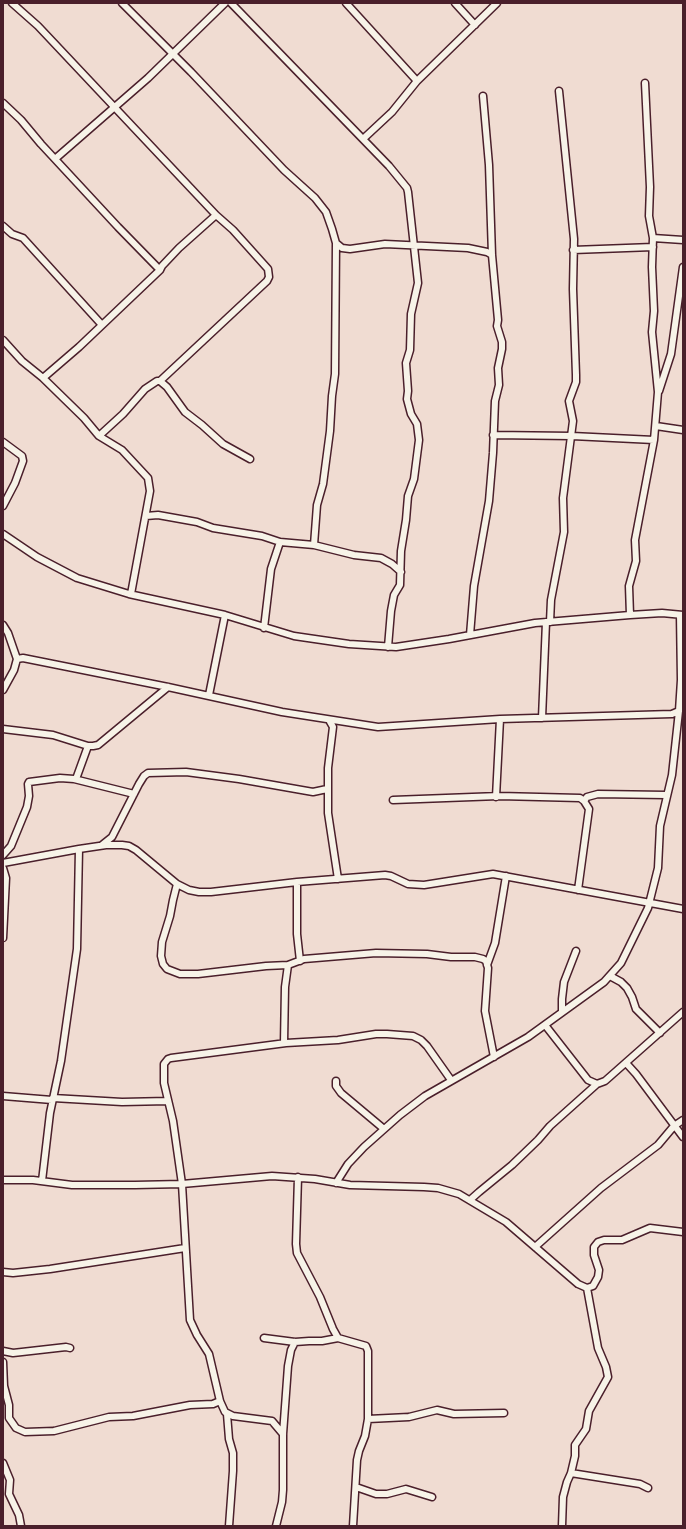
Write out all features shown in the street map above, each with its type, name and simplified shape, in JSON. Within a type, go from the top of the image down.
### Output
[{"type":"street","points":[[12,3],[38,26],[216,215],[233,230],[268,269],[269,277],[267,281],[160,381],[157,381],[145,389],[123,414],[99,436]]},
{"type":"street","points":[[122,3],[191,72],[284,170],[315,198],[326,212],[336,243],[335,374],[330,431],[323,484],[317,505],[314,546]]},
{"type":"street","points":[[55,159],[173,54],[225,3]]},
{"type":"street","points":[[231,3],[389,166],[407,188],[412,219],[415,266],[418,283],[411,314],[410,350],[406,363],[408,391],[407,399],[411,414],[417,424],[419,440],[414,478],[408,496],[401,551],[400,585],[394,595],[388,647]]},
{"type":"street","points":[[346,3],[417,81]]},
{"type":"street","points":[[455,3],[474,25]]},
{"type":"street","points":[[363,139],[392,112],[417,81],[497,3]]},
{"type":"street","points":[[630,615],[629,586],[636,561],[636,540],[654,440],[658,392],[652,332],[654,311],[652,267],[653,238],[649,216],[650,187],[646,83]]},
{"type":"street","points":[[542,718],[548,622],[564,532],[563,498],[573,421],[569,401],[576,382],[572,220],[559,91]]},
{"type":"street","points":[[470,635],[474,586],[489,501],[495,401],[499,385],[498,368],[502,344],[497,330],[492,255],[489,165],[483,96]]},
{"type":"street","points":[[3,103],[21,120],[118,227],[160,270]]},
{"type":"street","points":[[43,378],[102,325],[160,270],[175,252],[216,215]]},
{"type":"street","points":[[3,226],[12,234],[24,238],[102,325]]},
{"type":"street","points":[[653,238],[683,240]]},
{"type":"street","points":[[336,243],[342,248],[346,249],[385,244],[468,248],[487,252],[492,255]]},
{"type":"street","points":[[573,250],[653,247]]},
{"type":"street","points":[[658,392],[671,354],[683,267]]},
{"type":"street","points":[[3,340],[22,361],[43,378],[84,418],[99,436],[122,450],[148,478],[150,483],[150,491],[131,594]]},
{"type":"street","points":[[160,381],[167,387],[178,405],[185,412],[223,444],[250,460]]},
{"type":"street","points":[[656,426],[683,430]]},
{"type":"street","points":[[493,435],[572,436],[654,440]]},
{"type":"street","points":[[3,442],[22,456],[23,461],[15,483],[3,506]]},
{"type":"street","points":[[146,516],[158,515],[198,522],[213,528],[262,536],[280,542],[314,546],[354,556],[381,558],[392,564],[401,572]]},
{"type":"street","points":[[3,534],[37,558],[77,578],[131,594],[225,615],[294,636],[349,644],[388,647],[442,640],[548,622],[662,613],[682,615],[679,711],[675,753],[660,826],[658,868],[650,903],[625,956],[610,976],[528,1037],[425,1096],[364,1147],[348,1164],[336,1183]]},
{"type":"street","points":[[264,628],[271,569],[280,542]]},
{"type":"street","points":[[209,696],[225,615]]},
{"type":"street","points":[[3,625],[8,633],[17,659],[14,670],[3,690]]},
{"type":"street","points":[[17,659],[23,658],[168,687],[282,712],[378,727],[542,718],[672,714],[679,711]]},
{"type":"street","points":[[3,729],[53,735],[88,746],[98,745],[168,687]]},
{"type":"street","points":[[672,714],[678,720]]},
{"type":"street","points":[[329,720],[333,727],[327,789],[328,813],[338,879]]},
{"type":"street","points":[[496,796],[500,720]]},
{"type":"street","points":[[333,727],[339,722]]},
{"type":"street","points":[[76,779],[88,746]]},
{"type":"street","points":[[101,845],[112,837],[144,776],[148,773],[186,772],[239,778],[313,792],[327,789]]},
{"type":"street","points":[[3,855],[11,846],[27,806],[29,782],[60,778],[76,779],[134,794]]},
{"type":"street","points":[[584,801],[587,797],[598,794],[666,795]]},
{"type":"street","points":[[393,800],[496,796],[580,798],[589,809],[578,890]]},
{"type":"street","points":[[112,837],[113,845]]},
{"type":"street","points":[[3,863],[101,845],[129,846],[178,884],[189,890],[210,892],[297,882],[385,875],[391,876],[408,884],[415,885],[493,874],[683,909]]},
{"type":"street","points":[[42,1181],[53,1098],[61,1061],[77,949],[79,849]]},
{"type":"street","points":[[3,868],[6,878],[3,938]]},
{"type":"street","points":[[487,965],[495,943],[506,876]]},
{"type":"street","points":[[297,882],[297,934],[300,961]]},
{"type":"street","points":[[178,884],[161,948],[161,956],[163,964],[167,969],[180,974],[198,974],[232,969],[288,964],[304,959],[376,954],[427,954],[480,958],[486,961],[488,968],[485,1011],[494,1057]]},
{"type":"street","points":[[562,1012],[564,982],[576,951]]},
{"type":"street","points":[[284,1043],[285,987],[288,964]]},
{"type":"street","points":[[610,976],[626,988],[632,997],[636,1009],[660,1033]]},
{"type":"street","points":[[470,1200],[512,1165],[550,1126],[597,1084],[605,1081],[683,1012]]},
{"type":"street","points":[[545,1025],[588,1080],[597,1084]]},
{"type":"street","points":[[229,1526],[233,1453],[229,1439],[227,1414],[222,1408],[209,1354],[197,1335],[188,1314],[182,1184],[177,1146],[164,1083],[164,1064],[168,1059],[284,1043],[338,1040],[376,1034],[413,1036],[427,1046],[451,1080]]},
{"type":"street","points":[[626,1063],[636,1074],[683,1137]]},
{"type":"street","points":[[336,1081],[336,1086],[341,1093],[384,1130]]},
{"type":"street","points":[[3,1096],[122,1102],[168,1101]]},
{"type":"street","points":[[535,1247],[601,1188],[658,1145],[674,1126],[683,1120]]},
{"type":"street","points":[[3,1180],[42,1181],[72,1185],[182,1184],[272,1176],[298,1177],[350,1185],[438,1188],[459,1194],[506,1222],[578,1284],[587,1288],[593,1286],[598,1277],[599,1270],[594,1255],[594,1247],[598,1242],[604,1240],[622,1240],[650,1228],[683,1232]]},
{"type":"street","points":[[298,1177],[297,1253],[320,1297],[338,1338]]},
{"type":"street","points":[[3,1272],[13,1273],[45,1270],[185,1248]]},
{"type":"street","points":[[562,1526],[563,1497],[575,1456],[575,1445],[586,1429],[589,1411],[608,1377],[606,1367],[598,1348],[587,1288]]},
{"type":"street","points":[[264,1338],[295,1342],[322,1341],[338,1338],[366,1346],[368,1351],[368,1419],[365,1436],[358,1456],[353,1526]]},
{"type":"street","points":[[276,1526],[282,1502],[283,1490],[283,1434],[288,1366],[291,1350],[295,1342]]},
{"type":"street","points":[[3,1352],[13,1353],[66,1347],[70,1348]]},
{"type":"street","points":[[3,1362],[4,1386],[9,1405],[6,1417],[20,1431],[54,1431],[109,1417],[133,1416],[190,1405],[213,1404],[220,1401]]},
{"type":"street","points":[[213,1404],[222,1408]]},
{"type":"street","points":[[368,1419],[409,1417],[437,1410],[454,1414],[504,1413]]},
{"type":"street","points":[[227,1414],[272,1421],[284,1415]]},
{"type":"street","points":[[272,1421],[283,1434]]},
{"type":"street","points":[[3,1463],[10,1480],[9,1494],[19,1515],[21,1526]]},
{"type":"street","points":[[571,1473],[640,1484],[648,1488]]},
{"type":"street","points":[[356,1487],[376,1494],[387,1494],[406,1489],[432,1497]]}]
